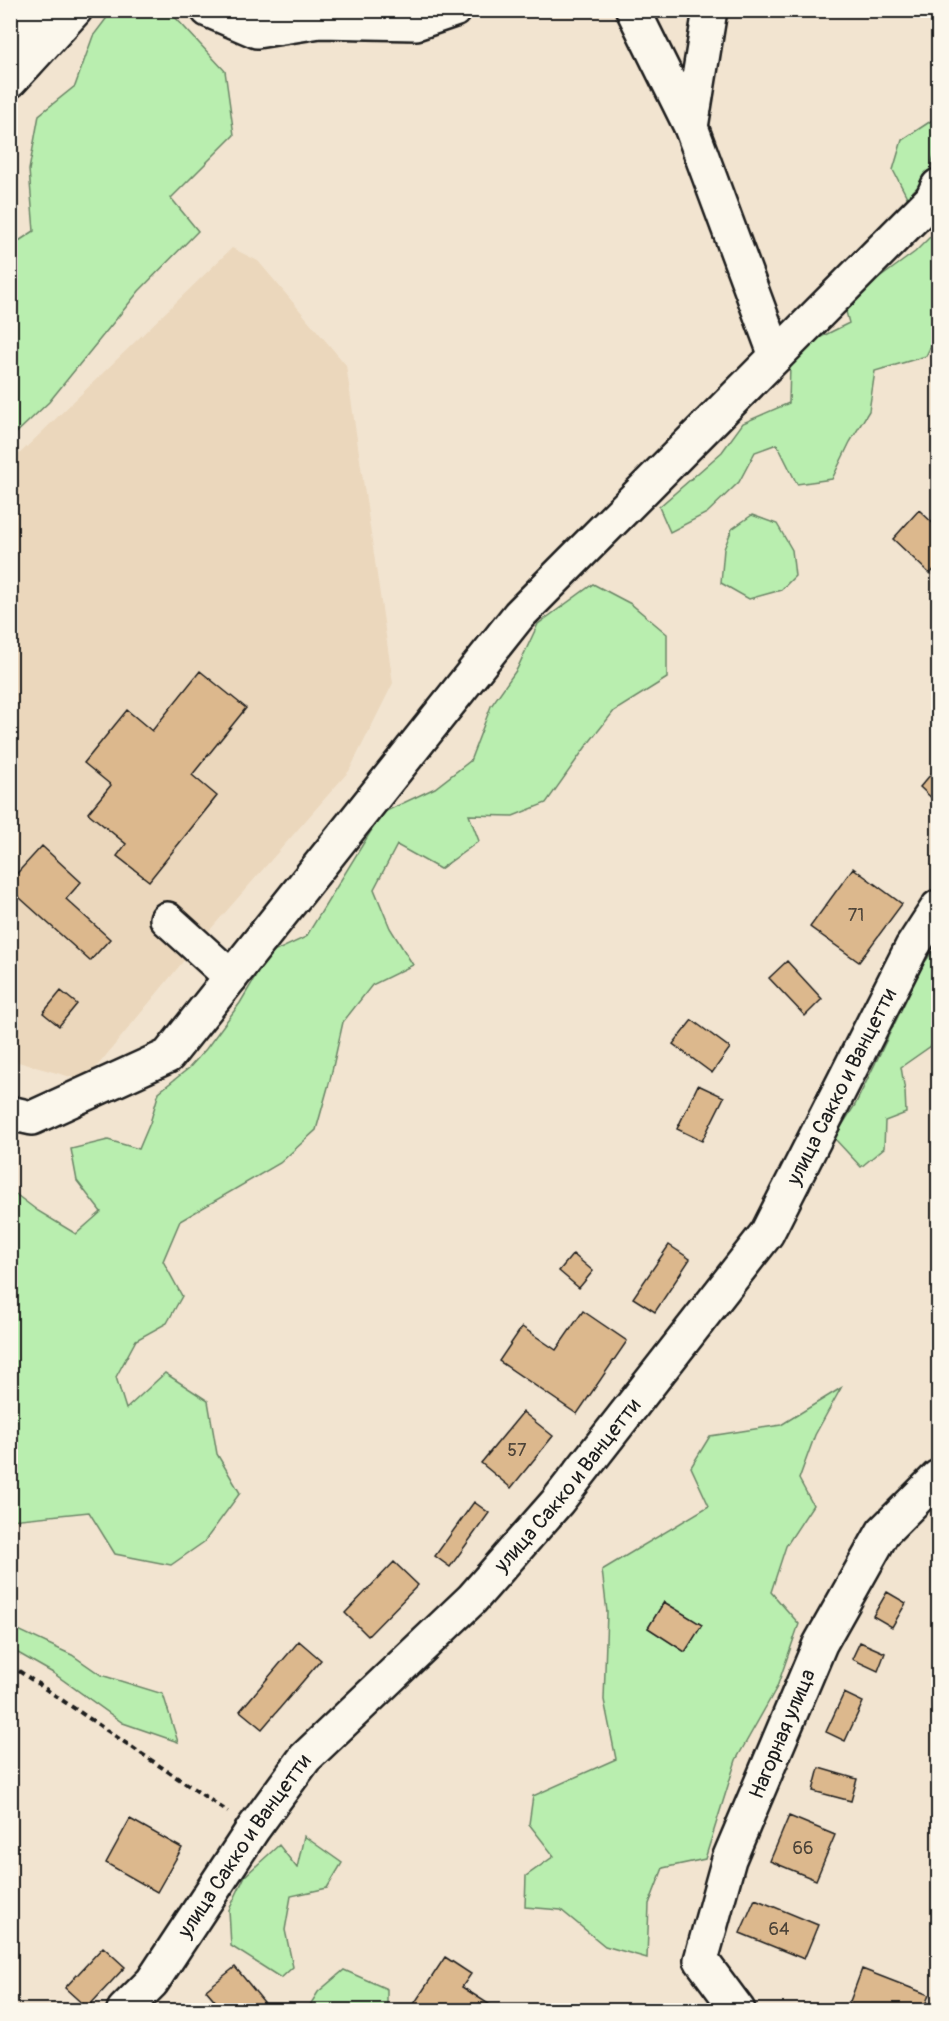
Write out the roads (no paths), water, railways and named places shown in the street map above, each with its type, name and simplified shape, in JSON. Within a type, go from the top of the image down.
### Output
[{"type":"street","points":[[19,72],[35,10]]},
{"type":"street","points":[[19,72],[75,10]]},
{"type":"street","points":[[208,10],[256,32],[320,21],[416,23],[454,10]]},
{"type":"street","points":[[633,10],[691,127],[776,356]]},
{"type":"street","points":[[691,127],[710,10]]},
{"type":"street","points":[[10,1113],[32,1118],[168,1056],[519,615],[932,199],[939,186]]},
{"type":"street","name":"улица Сакко и Ванцетти","points":[[124,2010],[152,1982],[253,1829],[305,1758],[472,1599],[557,1502],[766,1233],[912,947],[939,907]]},
{"type":"street","points":[[167,919],[231,977]]},
{"type":"street","name":"Нагорная улица","points":[[738,2010],[701,1960],[729,1859],[820,1644],[884,1532],[939,1477]]}]
